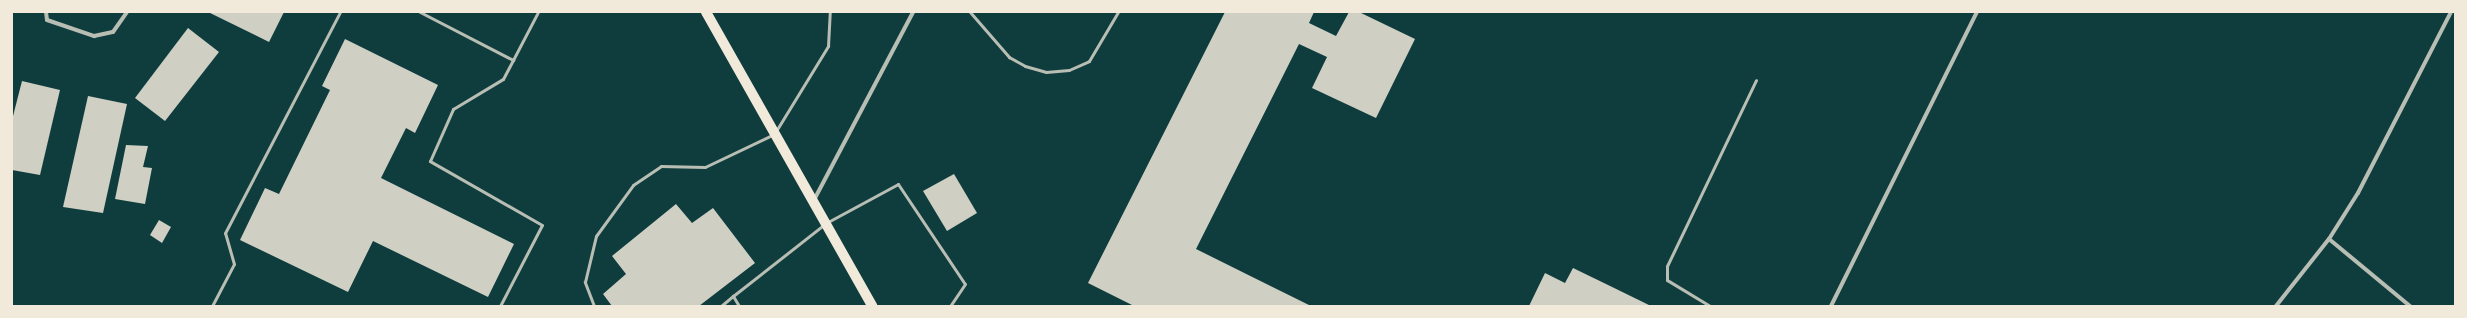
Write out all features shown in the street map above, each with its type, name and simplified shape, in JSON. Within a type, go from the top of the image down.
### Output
[{"type":"main road","points":[[706,12],[872,306]]},
{"type":"street","points":[[46,12],[47,20],[94,36],[114,32],[127,12]]},
{"type":"street","points":[[813,202],[913,12]]},
{"type":"street","points":[[1831,306],[1977,12]]},
{"type":"street","points":[[2276,306],[2329,239],[2358,193],[2451,12]]},
{"type":"street","points":[[2329,239],[2410,306]]},
{"type":"lane","points":[[212,306],[234,264],[225,233],[340,12]]},
{"type":"lane","points":[[420,12],[513,60]]},
{"type":"lane","points":[[500,306],[542,225],[430,161],[453,109],[503,78],[538,12]]},
{"type":"lane","points":[[594,306],[585,282],[596,236],[633,186],[661,166],[704,167],[775,133],[828,46],[830,12]]},
{"type":"lane","points":[[970,12],[1009,57],[1025,66],[1046,72],[1069,70],[1089,61],[1118,12]]},
{"type":"lane","points":[[1710,306],[1667,280],[1667,266],[1756,80]]},
{"type":"lane","points":[[721,306],[826,223],[898,184],[965,284],[950,306]]},
{"type":"lane","points":[[733,296],[739,306]]},
{"type":"building","points":[[208,12],[284,12],[269,42]]},
{"type":"building","points":[[1225,12],[1314,12],[1309,23],[1336,36],[1349,12],[1359,12],[1415,39],[1376,118],[1312,88],[1327,57],[1299,44],[1196,249],[1311,306],[1134,306],[1088,283]]},
{"type":"building","points":[[188,28],[219,52],[165,121],[135,98]]},
{"type":"building","points":[[345,39],[438,85],[415,133],[406,128],[381,178],[514,244],[488,297],[373,241],[348,292],[240,240],[265,188],[279,194],[330,90],[322,86]]},
{"type":"building","points":[[22,81],[60,90],[40,175],[12,170],[12,120]]},
{"type":"building","points":[[88,96],[127,104],[103,213],[63,207]]},
{"type":"building","points":[[126,145],[148,146],[143,167],[152,168],[145,204],[115,199]]},
{"type":"building","points":[[954,174],[977,213],[947,231],[923,191]]},
{"type":"building","points":[[676,204],[692,223],[713,208],[755,263],[699,306],[612,306],[603,294],[626,274],[612,256]]},
{"type":"building","points":[[159,220],[171,227],[162,243],[150,235]]},
{"type":"building","points":[[1573,268],[1651,306],[1529,306],[1545,273],[1565,283]]}]
